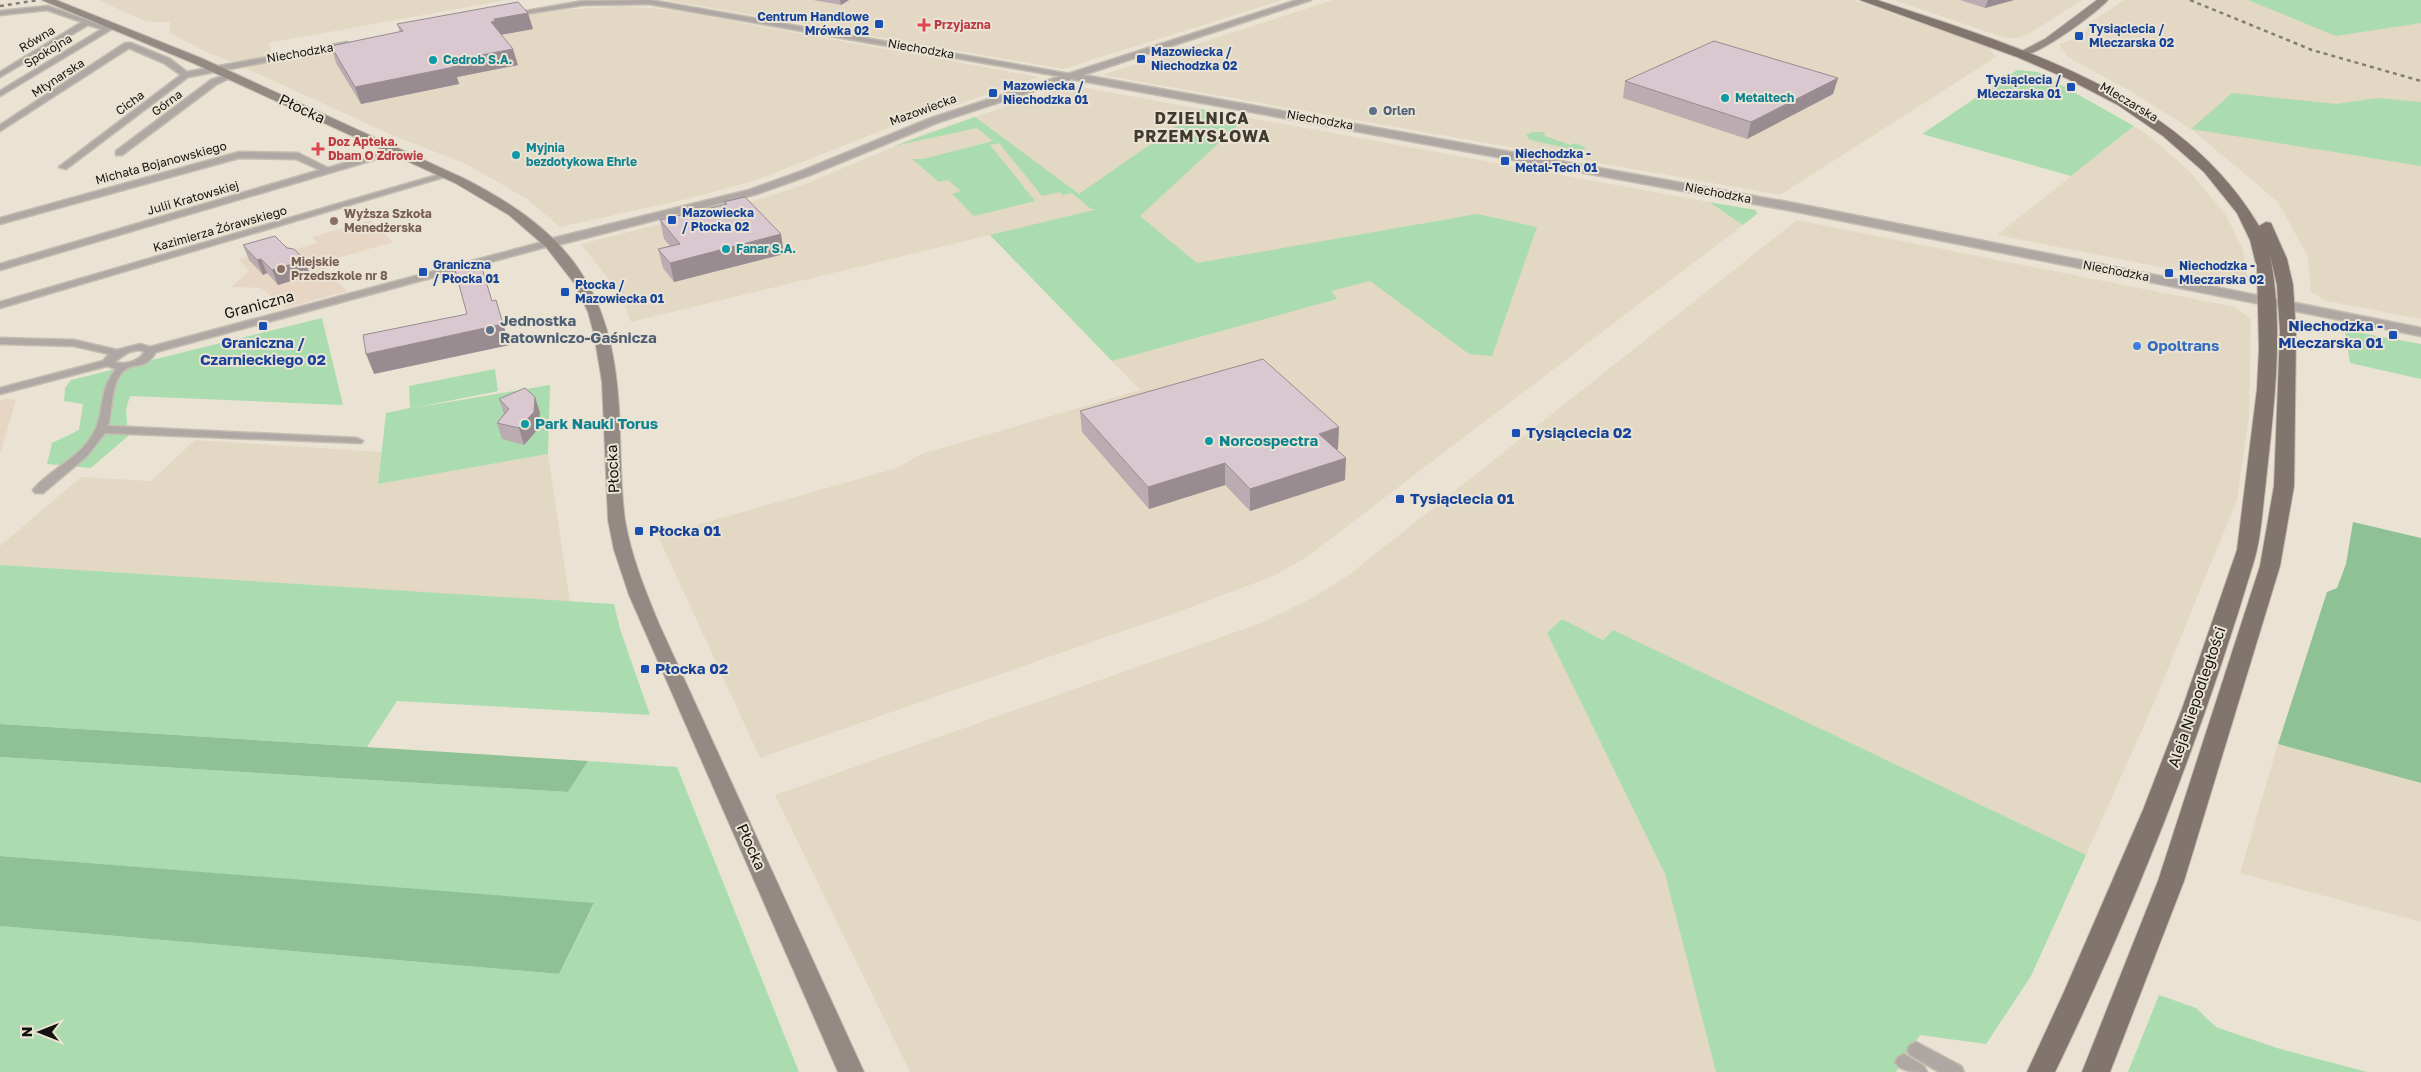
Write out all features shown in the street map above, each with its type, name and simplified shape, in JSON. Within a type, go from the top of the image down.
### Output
[{"type":"main road","name":"Płocka","points":[[47,0],[127,31],[231,76],[492,198],[514,212],[550,243],[563,257],[595,313],[601,338],[608,380],[618,530],[628,566],[654,632],[851,1072]]},
{"type":"main road","name":"Mleczarska","points":[[1866,0],[2026,53]]},
{"type":"main road","name":"Mleczarska","points":[[1880,0],[2026,53],[2091,79],[2155,116],[2183,136],[2226,172],[2260,214],[2280,259],[2285,285],[2277,303]]},
{"type":"main road","points":[[2026,53],[2069,27],[2103,0]]},
{"type":"main road","name":"Aleja Niepodległości","points":[[2041,1072],[2156,810],[2189,725],[2247,549],[2264,427],[2277,303]]},
{"type":"main road","name":"Aleja Niepodległości","points":[[2096,1072],[2171,881],[2270,566],[2284,486],[2288,332],[2277,303]]},
{"type":"street","name":"Mazowiecka","points":[[550,243],[752,192],[806,173],[926,123],[1306,0]]},
{"type":"street","name":"Niechodzka","points":[[500,16],[583,3],[649,2],[1793,207],[2421,332]]},
{"type":"street","points":[[0,13],[48,8],[86,23]]},
{"type":"street","points":[[0,24],[24,9]]},
{"type":"street","name":"Spokojna","points":[[0,94],[108,29],[86,23]]},
{"type":"street","name":"Równa","points":[[0,75],[86,23]]},
{"type":"street","name":"Niechodzka","points":[[215,69],[356,43]]},
{"type":"street","name":"Młynarska","points":[[0,130],[128,46],[167,61],[186,75]]},
{"type":"street","name":"Cicha","points":[[63,167],[186,75],[215,69]]},
{"type":"street","name":"Górna","points":[[119,153],[214,82],[231,76]]},
{"type":"street","name":"Julii Kratowskiej","points":[[0,268],[394,152]]},
{"type":"street","name":"Michała Bojanowskiego","points":[[0,220],[239,155],[298,156],[328,171]]},
{"type":"street","name":"Kazimierza Żórawskiego","points":[[0,305],[447,176]]},
{"type":"street","name":"Graniczna","points":[[151,350],[550,243]]},
{"type":"street","points":[[0,341],[84,344],[102,347],[117,353]]},
{"type":"street","points":[[0,391],[108,363],[123,366],[143,361],[150,354],[151,350],[140,347],[117,353],[110,358],[108,363]]},
{"type":"street","points":[[38,490],[86,450],[101,429],[109,404],[110,386],[123,366]]},
{"type":"street","points":[[101,429],[357,441]]},
{"type":"street","points":[[1913,1062],[1955,1072]]},
{"type":"shaded area","points":[[98,0],[507,0],[268,43],[273,55],[233,62],[208,53],[170,33],[170,22],[147,22]]},
{"type":"shaded area","points":[[666,0],[1282,0],[1063,69]]},
{"type":"shaded area","points":[[1333,0],[1853,0],[1988,47],[1996,57],[1780,195],[1102,75]]},
{"type":"shaded area","points":[[1894,0],[2082,0],[2027,35],[2005,38]]},
{"type":"shaded area","points":[[2124,0],[2421,0],[2421,319],[2327,301],[2311,292],[2308,257],[2278,202],[2191,129],[2130,91],[2069,58],[2059,44],[2077,38],[2087,30],[2088,24]]},
{"type":"shaded area","points":[[624,6],[672,10],[1039,77],[893,126],[757,180],[691,198],[560,227],[527,199],[464,163],[394,136],[243,67],[546,11]]},
{"type":"shaded area","points":[[1070,85],[1709,202],[1743,225],[1308,556],[1276,575],[1178,612],[760,758],[658,536],[897,468],[921,454],[1140,390],[990,235],[631,322],[622,297],[581,244],[764,198],[808,183],[924,134]]},
{"type":"shaded area","points":[[2134,126],[2152,138],[2190,172],[2226,215],[2243,250],[2248,278],[2229,281],[1997,235]]},
{"type":"shaded area","points":[[370,220],[393,242],[321,263],[326,269],[319,275],[323,278],[334,279],[347,291],[285,308],[261,288],[231,287],[249,271],[239,259],[286,245],[292,250],[317,243],[312,237]]},
{"type":"shaded area","points":[[1797,220],[2234,307],[2251,319],[2249,417],[2237,500],[2151,710],[2086,855],[1614,631],[1603,640],[1562,619],[1547,633],[1665,874],[1716,1072],[910,1072],[775,795],[1261,623],[1310,599],[1346,577]]},
{"type":"shaded area","points":[[7,399],[16,400],[0,454],[0,401]]},
{"type":"shaded area","points":[[195,440],[381,452],[379,484],[548,454],[570,602],[0,565],[0,546],[81,477],[151,481]]},
{"type":"shaded area","points":[[2278,744],[2421,783],[2421,922],[2240,873]]},
{"type":"green space","points":[[2248,0],[2421,0],[2421,23],[2336,36]]},
{"type":"green space","points":[[2017,70],[2038,72],[2134,126],[2071,176],[1922,134]]},
{"type":"green space","points":[[2232,93],[2336,104],[2378,98],[2421,102],[2421,166],[2191,129]]},
{"type":"green space","points":[[1201,109],[1246,118],[1140,216],[1197,263],[1477,214],[1537,227],[1492,356],[1469,354],[1370,281],[1331,291],[1337,299],[1112,361],[990,235],[1098,209],[1091,209],[1072,193],[1063,195],[1060,192],[1042,196],[999,143],[990,145],[1035,201],[974,216],[952,194],[961,191],[948,180],[939,182],[912,159],[923,159],[993,141],[977,128],[894,146],[975,117],[1079,194]]},
{"type":"green space","points":[[1532,132],[1544,132],[1545,136],[1570,145],[1576,143],[1586,148],[1580,151],[1530,140],[1526,135]]},
{"type":"green space","points":[[1709,202],[1756,210],[1757,214],[1743,225]]},
{"type":"green space","points":[[322,318],[343,405],[130,396],[126,409],[128,436],[91,468],[47,464],[52,443],[79,430],[83,404],[64,401],[65,388],[71,380]]},
{"type":"green space","points":[[2345,330],[2421,344],[2421,379],[2350,363]]},
{"type":"green space","points":[[495,369],[498,391],[413,408],[550,385],[548,454],[378,484],[386,413],[410,408],[409,386]]},
{"type":"green space","points":[[2353,522],[2421,538],[2421,783],[2278,744],[2327,592],[2337,588],[2346,564]]},
{"type":"green space","points":[[0,565],[614,604],[620,629],[650,715],[397,701],[367,747],[0,724]]},
{"type":"green space","points":[[1562,619],[1603,640],[1613,630],[2086,855],[2031,976],[1986,1044],[1920,1035],[1896,1072],[1716,1072],[1665,874],[1547,633]]},
{"type":"green space","points":[[0,724],[588,761],[568,792],[0,757]]},
{"type":"green space","points":[[0,757],[568,792],[588,761],[677,767],[799,1072],[0,1072],[0,926],[559,974],[594,904],[0,856]]},
{"type":"green space","points":[[0,856],[594,903],[559,974],[0,926]]},
{"type":"green space","points":[[2159,995],[2196,1008],[2216,1027],[2277,1048],[2367,1072],[2128,1072]]},
{"type":"building","points":[[518,2],[528,13],[494,19],[495,21],[491,22],[513,49],[449,61],[454,67],[355,87],[331,46],[403,31],[397,24]]},
{"type":"building","name":"Metaltech","points":[[1714,41],[1838,78],[1751,122],[1625,81]]},
{"type":"building","points":[[745,197],[781,234],[670,263],[658,249],[680,244],[660,220],[727,204],[724,202]]},
{"type":"building","points":[[275,236],[287,248],[294,249],[305,260],[272,270],[261,259],[257,260],[243,245]]},
{"type":"building","points":[[481,265],[492,301],[496,300],[503,324],[366,354],[363,335],[467,314],[455,270]]},
{"type":"building","name":"Norcospectra","points":[[1263,359],[1339,427],[1319,434],[1346,458],[1250,489],[1225,463],[1148,487],[1080,411]]},
{"type":"building","points":[[525,388],[535,397],[534,412],[519,428],[497,423],[509,409],[499,399]]},
{"type":"railway","points":[[0,6],[39,0]]},
{"type":"railway","points":[[2190,0],[2312,50],[2421,81]]},
{"type":"place","name":"Centrum Handlowe Mrówka 02","points":[[879,24]]},
{"type":"place","name":"Przyjazna","points":[[924,25]]},
{"type":"place","name":"Tysiąclecia / Mleczarska 02","points":[[2079,36]]},
{"type":"place","name":"Mazowiecka / Niechodzka 02","points":[[1141,59]]},
{"type":"place","name":"Cedrob S.A.","points":[[433,60]]},
{"type":"place","name":"Tysiąclecia / Mleczarska 01","points":[[2071,87]]},
{"type":"place","name":"Mazowiecka / Niechodzka 01","points":[[993,93]]},
{"type":"place","name":"Metaltech","points":[[1725,98]]},
{"type":"place","name":"Orlen","points":[[1373,111]]},
{"type":"place","name":"Doz Apteka. Dbam O Zdrowie","points":[[318,149]]},
{"type":"place","name":"Myjnia bezdotykowa Ehrle","points":[[516,155]]},
{"type":"place","name":"Niechodzka - Metal-Tech 01","points":[[1505,161]]},
{"type":"place","name":"Mazowiecka / Płocka 02","points":[[672,220]]},
{"type":"place","name":"Wyższa Szkoła Menedżerska","points":[[334,221]]},
{"type":"place","name":"Fanar S.A.","points":[[726,249]]},
{"type":"place","name":"Miejskie Przedszkole nr 8","points":[[281,269]]},
{"type":"place","name":"Graniczna / Płocka 01","points":[[423,272]]},
{"type":"place","name":"Niechodzka - Mleczarska 02","points":[[2169,273]]},
{"type":"place","name":"Płocka / Mazowiecka 01","points":[[565,292]]},
{"type":"place","name":"Graniczna / Czarnieckiego 02","points":[[263,326]]},
{"type":"place","name":"Jednostka Ratowniczo-Gaśnicza","points":[[490,330]]},
{"type":"place","name":"Niechodzka - Mleczarska 01","points":[[2393,335]]},
{"type":"place","name":"Opoltrans","points":[[2137,346]]},
{"type":"place","name":"Park Nauki Torus","points":[[525,424]]},
{"type":"place","name":"Tysiąclecia 02","points":[[1516,433]]},
{"type":"place","name":"Norcospectra","points":[[1209,441]]},
{"type":"place","name":"Tysiąclecia 01","points":[[1400,499]]},
{"type":"place","name":"Płocka 01","points":[[639,531]]},
{"type":"place","name":"Płocka 02","points":[[645,669]]},
{"type":"district","name":"DZIELNICA PRZEMYSŁOWA","points":[[1202,127]]}]
